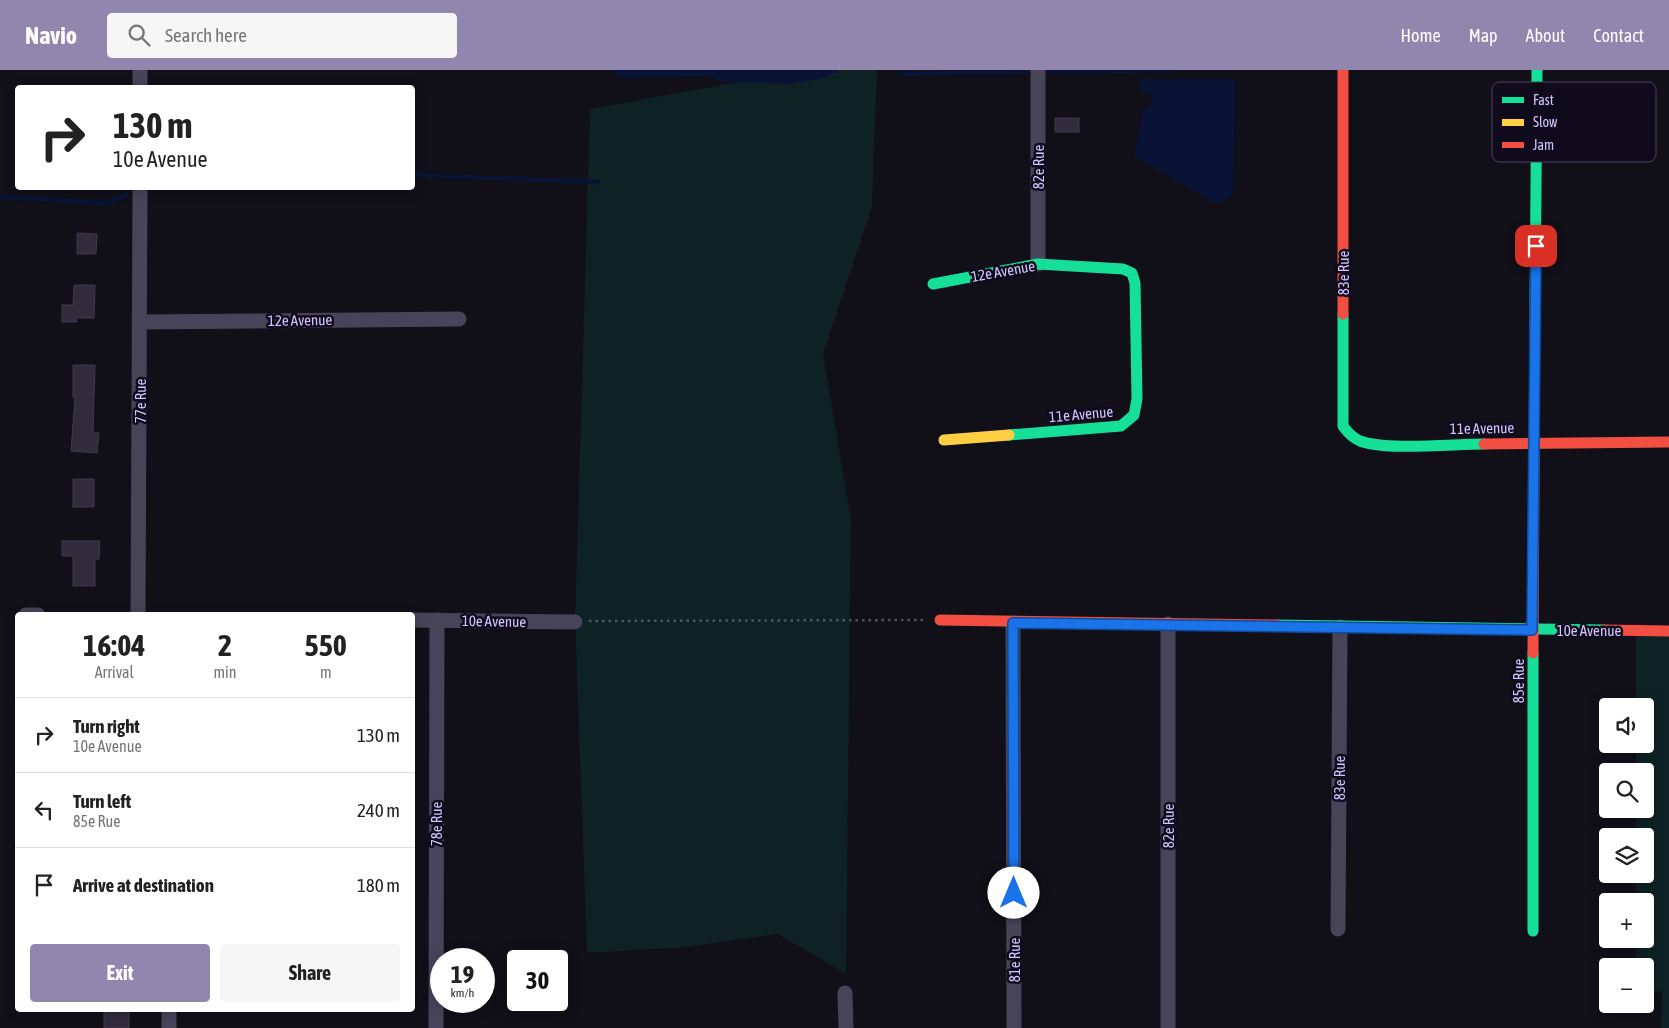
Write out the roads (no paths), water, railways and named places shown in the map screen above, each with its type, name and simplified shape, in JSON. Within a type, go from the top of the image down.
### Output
[{"type":"street","points":[[140,70],[140,85]]},
{"type":"street","name":"82e Rue","points":[[1038,70],[1038,264]]},
{"type":"street","name":"83e Rue","points":[[1343,70],[1343,426],[1354,439],[1386,445]]},
{"type":"street","name":"85e Rue","points":[[1533,931],[1532,630],[1537,162]]},
{"type":"street","name":"77e Rue","points":[[138,612],[140,190]]},
{"type":"street","name":"12e Avenue","points":[[934,284],[1038,264],[1123,269],[1132,273]]},
{"type":"street","name":"11e Avenue","points":[[944,440],[1121,426],[1134,415],[1138,398],[1135,283],[1132,273]]},
{"type":"street","name":"12e Avenue","points":[[140,322],[459,319]]},
{"type":"street","name":"11e Avenue","points":[[1386,445],[1669,442]]},
{"type":"street","name":"10e Avenue","points":[[415,620],[575,622]]},
{"type":"street","name":"78e Rue","points":[[436,1028],[437,620]]},
{"type":"street","name":"10e Avenue","points":[[940,620],[1013,623],[1669,631]]},
{"type":"street","name":"81e Rue","points":[[1013,623],[1014,1028]]},
{"type":"street","name":"82e Rue","points":[[1168,624],[1168,1028]]},
{"type":"street","name":"83e Rue","points":[[1338,929],[1340,626]]},
{"type":"street","points":[[845,993],[846,1028]]},
{"type":"street","points":[[169,1012],[169,1028]]},
{"type":"water","points":[[613,70],[839,70],[825,78],[789,84],[718,81],[707,76],[620,78]]},
{"type":"water","points":[[1139,79],[1235,79],[1233,194],[1221,203],[1212,201],[1134,156],[1143,109],[1150,107],[1152,95],[1140,91]]},
{"type":"waterway","points":[[1049,72],[1175,70]]},
{"type":"waterway","points":[[900,74],[1026,72]]},
{"type":"waterway","points":[[415,175],[598,182]]},
{"type":"waterway","points":[[0,197],[108,203],[127,195]]}]
